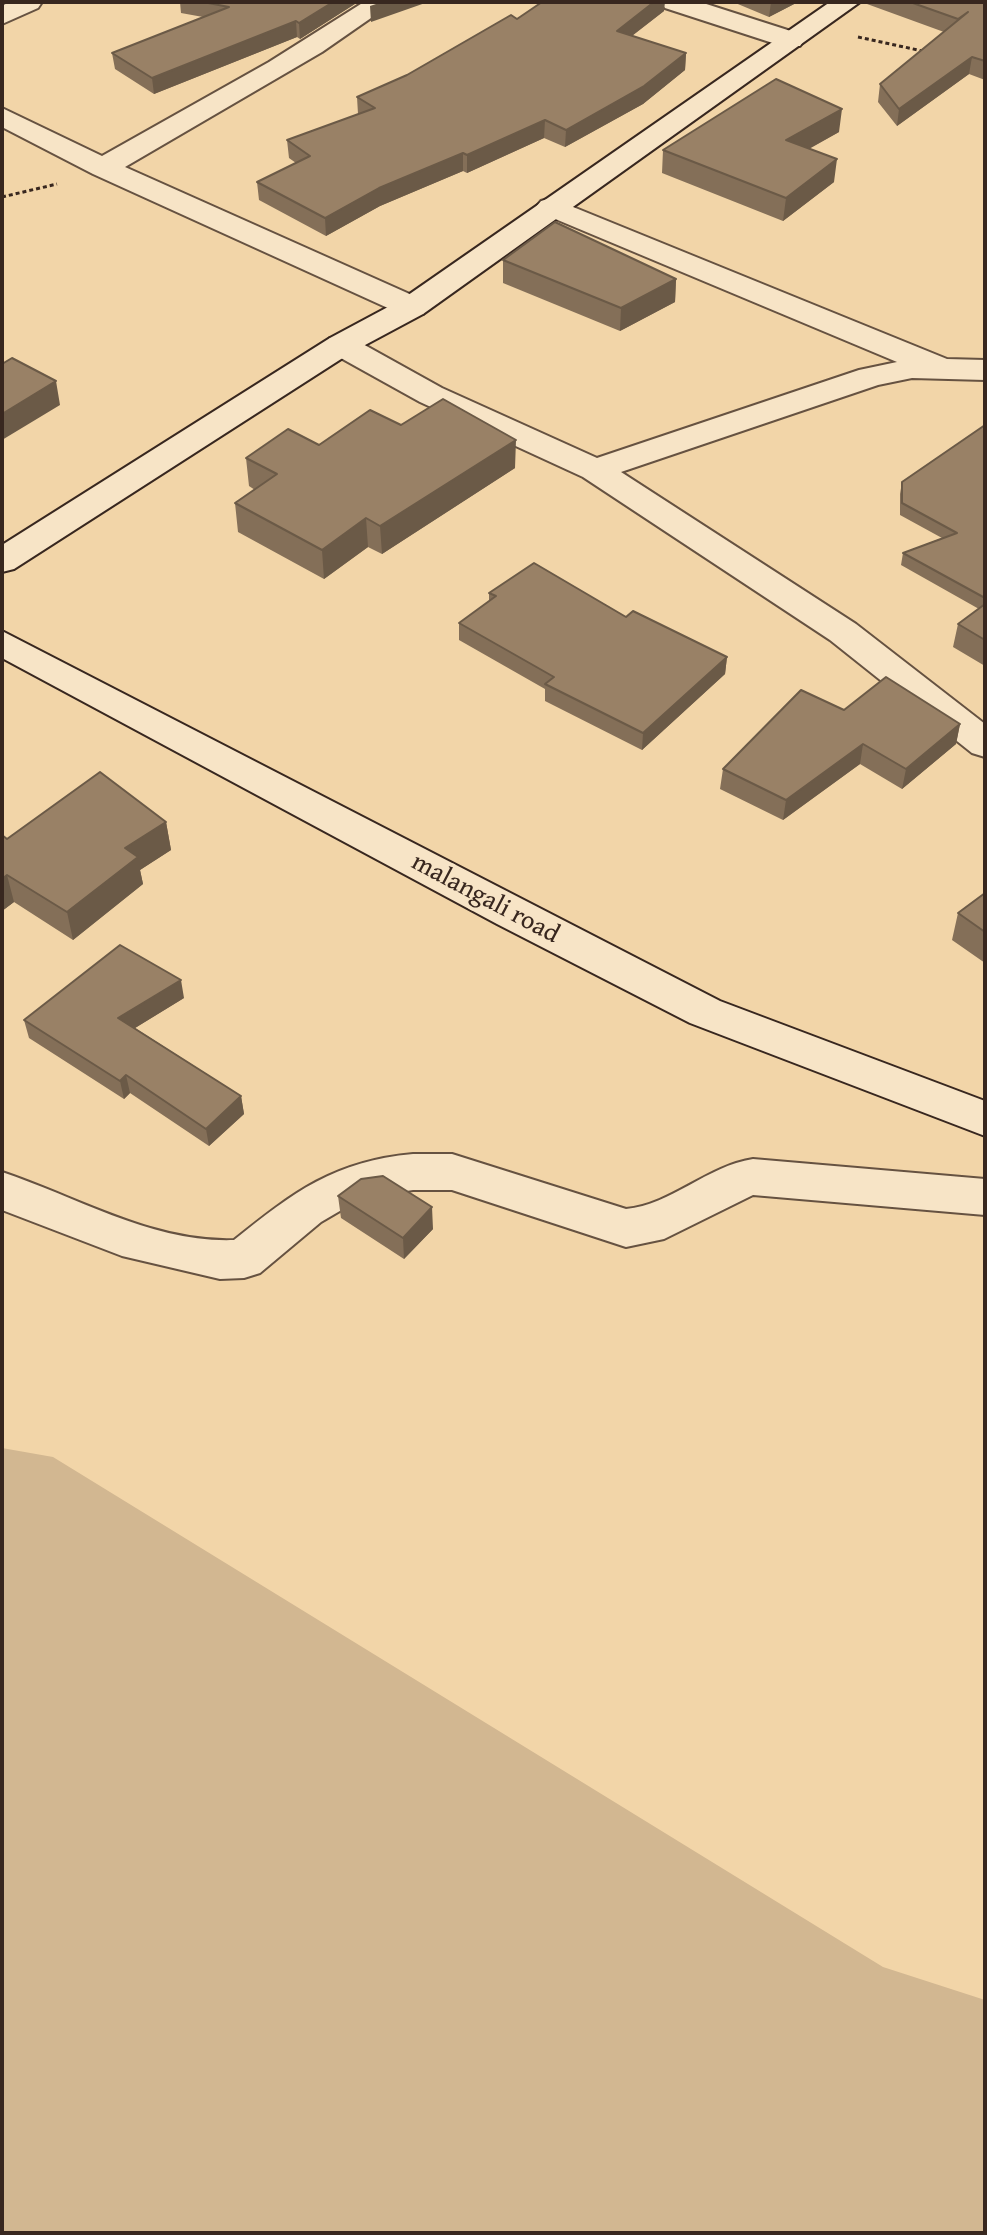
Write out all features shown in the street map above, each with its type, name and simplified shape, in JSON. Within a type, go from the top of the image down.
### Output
[{"type":"street","points":[[2,16],[29,2]]},
{"type":"street","points":[[103,168],[156,134],[280,66],[381,2]]},
{"type":"street","points":[[674,2],[800,33]]},
{"type":"street","points":[[2,561],[341,345],[412,307],[847,2]]},
{"type":"street","points":[[2,116],[103,168],[412,307]]},
{"type":"street","points":[[551,207],[938,367]]},
{"type":"street","points":[[341,345],[431,395],[595,470],[843,632],[985,744]]},
{"type":"street","points":[[595,470],[870,377],[912,368],[985,370]]},
{"type":"street","name":"malangali road","points":[[2,643],[705,1012],[985,1119]]},
{"type":"street","points":[[2,1190],[67,1218],[206,1260],[231,1261],[244,1259],[322,1198],[347,1184],[425,1171],[452,1172],[626,1228],[648,1226],[740,1179],[753,1177],[985,1197]]},
{"type":"path","points":[[800,33],[930,52]]},
{"type":"shaded area","points":[[2,1448],[53,1457],[883,1967],[985,2000],[985,2233],[2,2233]]},
{"type":"building","points":[[203,2],[333,2],[299,23],[296,21],[152,78],[112,53],[229,7]]},
{"type":"building","points":[[542,2],[654,2],[617,31],[686,53],[644,86],[566,130],[545,120],[467,155],[463,153],[379,188],[325,218],[257,182],[310,156],[287,140],[375,108],[357,97],[407,75],[511,15],[517,19]]},
{"type":"building","points":[[910,2],[985,2],[985,61],[972,57],[899,109],[880,84],[968,12],[958,19]]},
{"type":"building","points":[[776,79],[842,109],[786,140],[837,159],[786,198],[663,150]]},
{"type":"building","points":[[555,222],[676,279],[621,308],[503,260]]},
{"type":"building","points":[[12,358],[56,381],[2,414],[2,364]]},
{"type":"building","points":[[443,399],[516,440],[380,526],[366,518],[322,550],[235,503],[277,474],[246,458],[288,429],[319,445],[370,410],[401,425]]},
{"type":"building","points":[[985,425],[985,598],[903,553],[957,533],[902,503],[902,482]]},
{"type":"building","points":[[534,563],[626,617],[633,611],[727,657],[643,733],[545,684],[554,677],[459,623],[496,596],[489,593]]},
{"type":"building","points":[[985,604],[985,640],[958,624]]},
{"type":"building","points":[[886,677],[960,724],[906,769],[863,744],[786,800],[723,769],[801,690],[844,710]]},
{"type":"building","points":[[100,772],[166,822],[125,848],[138,857],[67,912],[7,875],[2,879],[2,835],[7,839]]},
{"type":"building","points":[[985,893],[985,932],[958,913]]},
{"type":"building","points":[[120,945],[181,980],[118,1018],[241,1096],[206,1129],[126,1075],[120,1081],[24,1020]]},
{"type":"building","points":[[383,1176],[432,1207],[403,1238],[338,1196],[361,1179]]}]
